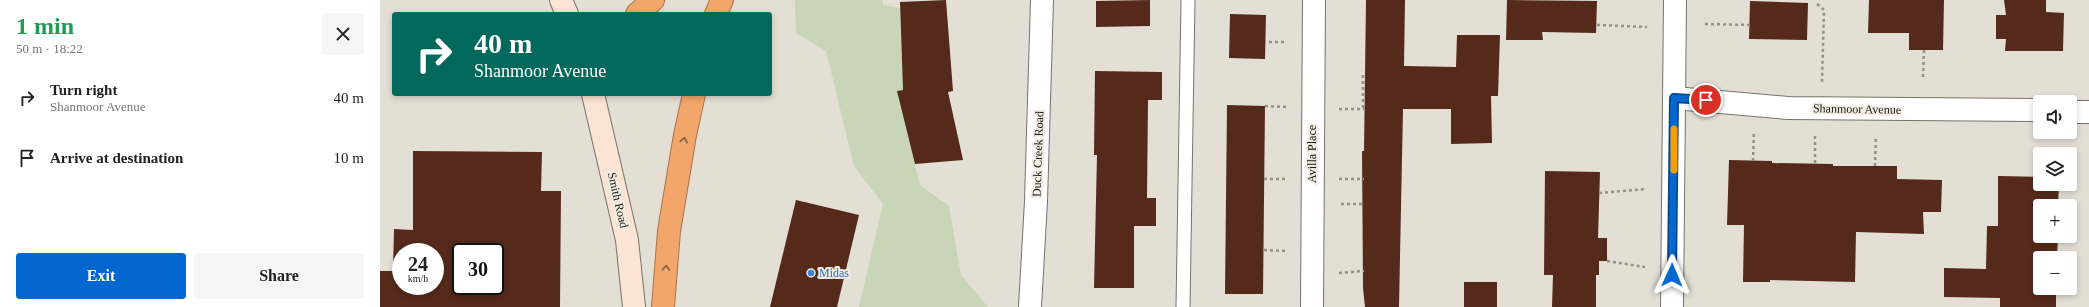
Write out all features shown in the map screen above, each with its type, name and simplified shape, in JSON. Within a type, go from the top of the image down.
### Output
[{"type":"highway","points":[[639,12],[653,0]]},
{"type":"highway","points":[[717,12],[722,0]]},
{"type":"highway","points":[[663,307],[668,231],[694,96]]},
{"type":"main road","points":[[561,0],[566,12]]},
{"type":"main road","name":"Smith Road","points":[[593,96],[627,240],[634,307]]},
{"type":"street","name":"Duck Creek Road","points":[[1030,307],[1036,201],[1042,0]]},
{"type":"street","name":"Avilla Place","points":[[1312,307],[1314,0]]},
{"type":"street","points":[[1672,307],[1676,0]]},
{"type":"street","name":"Shanmoor Avenue","points":[[1674,98],[1756,106],[2033,110]]},
{"type":"street","points":[[2077,112],[2089,112]]},
{"type":"lane","points":[[1183,307],[1188,0]]},
{"type":"path","points":[[1817,4],[1824,10],[1820,108]]},
{"type":"path","points":[[1705,24],[1750,25]]},
{"type":"path","points":[[1597,25],[1650,27]]},
{"type":"path","points":[[1923,77],[1924,50]]},
{"type":"path","points":[[1362,108],[1363,73]]},
{"type":"path","points":[[1599,193],[1647,189]]},
{"type":"path","points":[[1607,262],[1646,268]]},
{"type":"green space","points":[[795,0],[883,0],[883,5],[900,8],[903,90],[899,91],[900,101],[920,185],[949,206],[961,275],[988,307],[859,307],[883,204],[854,166],[826,51],[796,33]]},
{"type":"building","points":[[946,0],[953,91],[948,92],[963,160],[915,164],[897,91],[903,90],[900,2]]},
{"type":"building","points":[[1150,0],[1150,26],[1096,27],[1096,1]]},
{"type":"building","points":[[1366,0],[1405,0],[1404,66],[1456,67],[1457,35],[1500,35],[1498,96],[1491,96],[1492,143],[1451,144],[1451,109],[1403,109],[1399,307],[1365,307],[1363,288],[1362,151],[1364,151]]},
{"type":"building","points":[[1507,0],[1597,1],[1596,33],[1542,32],[1543,40],[1506,40]]},
{"type":"building","points":[[1869,0],[1944,0],[1943,50],[1909,50],[1909,33],[1868,33]]},
{"type":"building","points":[[2004,0],[2046,0],[2046,12],[2064,13],[2063,51],[2005,51],[2006,39],[1996,39],[1996,15],[2006,15]]},
{"type":"building","points":[[1750,1],[1808,3],[1807,40],[1749,39]]},
{"type":"building","points":[[1230,14],[1266,15],[1265,59],[1229,58]]},
{"type":"building","points":[[1095,71],[1162,72],[1162,100],[1148,100],[1147,198],[1156,198],[1156,226],[1134,226],[1134,288],[1094,288],[1097,155],[1094,155]]},
{"type":"building","points":[[1227,105],[1265,106],[1263,294],[1225,294]]},
{"type":"building","points":[[413,151],[542,152],[541,191],[561,191],[560,307],[380,307],[380,271],[392,271],[392,295],[444,295],[444,243],[394,243],[394,229],[413,230]]},
{"type":"building","points":[[1729,160],[1772,161],[1772,163],[1833,164],[1833,166],[1897,166],[1897,179],[1942,180],[1941,212],[1923,212],[1924,234],[1856,232],[1855,282],[1770,280],[1770,282],[1743,282],[1744,225],[1727,225]]},
{"type":"building","points":[[1545,171],[1600,172],[1598,238],[1607,238],[1607,261],[1599,261],[1599,275],[1596,275],[1596,307],[1552,307],[1553,275],[1544,275]]},
{"type":"building","points":[[1998,176],[2033,177],[2033,191],[2059,191],[2058,199],[2033,199],[2033,243],[2058,243],[2057,251],[2033,251],[2033,295],[2056,295],[2056,307],[2000,307],[2000,298],[1944,297],[1944,268],[1986,269],[1987,226],[1998,226]]},
{"type":"building","points":[[796,200],[859,215],[837,307],[770,307]]},
{"type":"building","points":[[1464,282],[1497,282],[1497,307],[1464,307]]},
{"type":"slow traffic","points":[[1674,129],[1674,170]]},
{"type":"place","name":"Midas","points":[[811,273]]},
{"type":"route","points":[[1672,275],[1674,98],[1706,100]]}]
